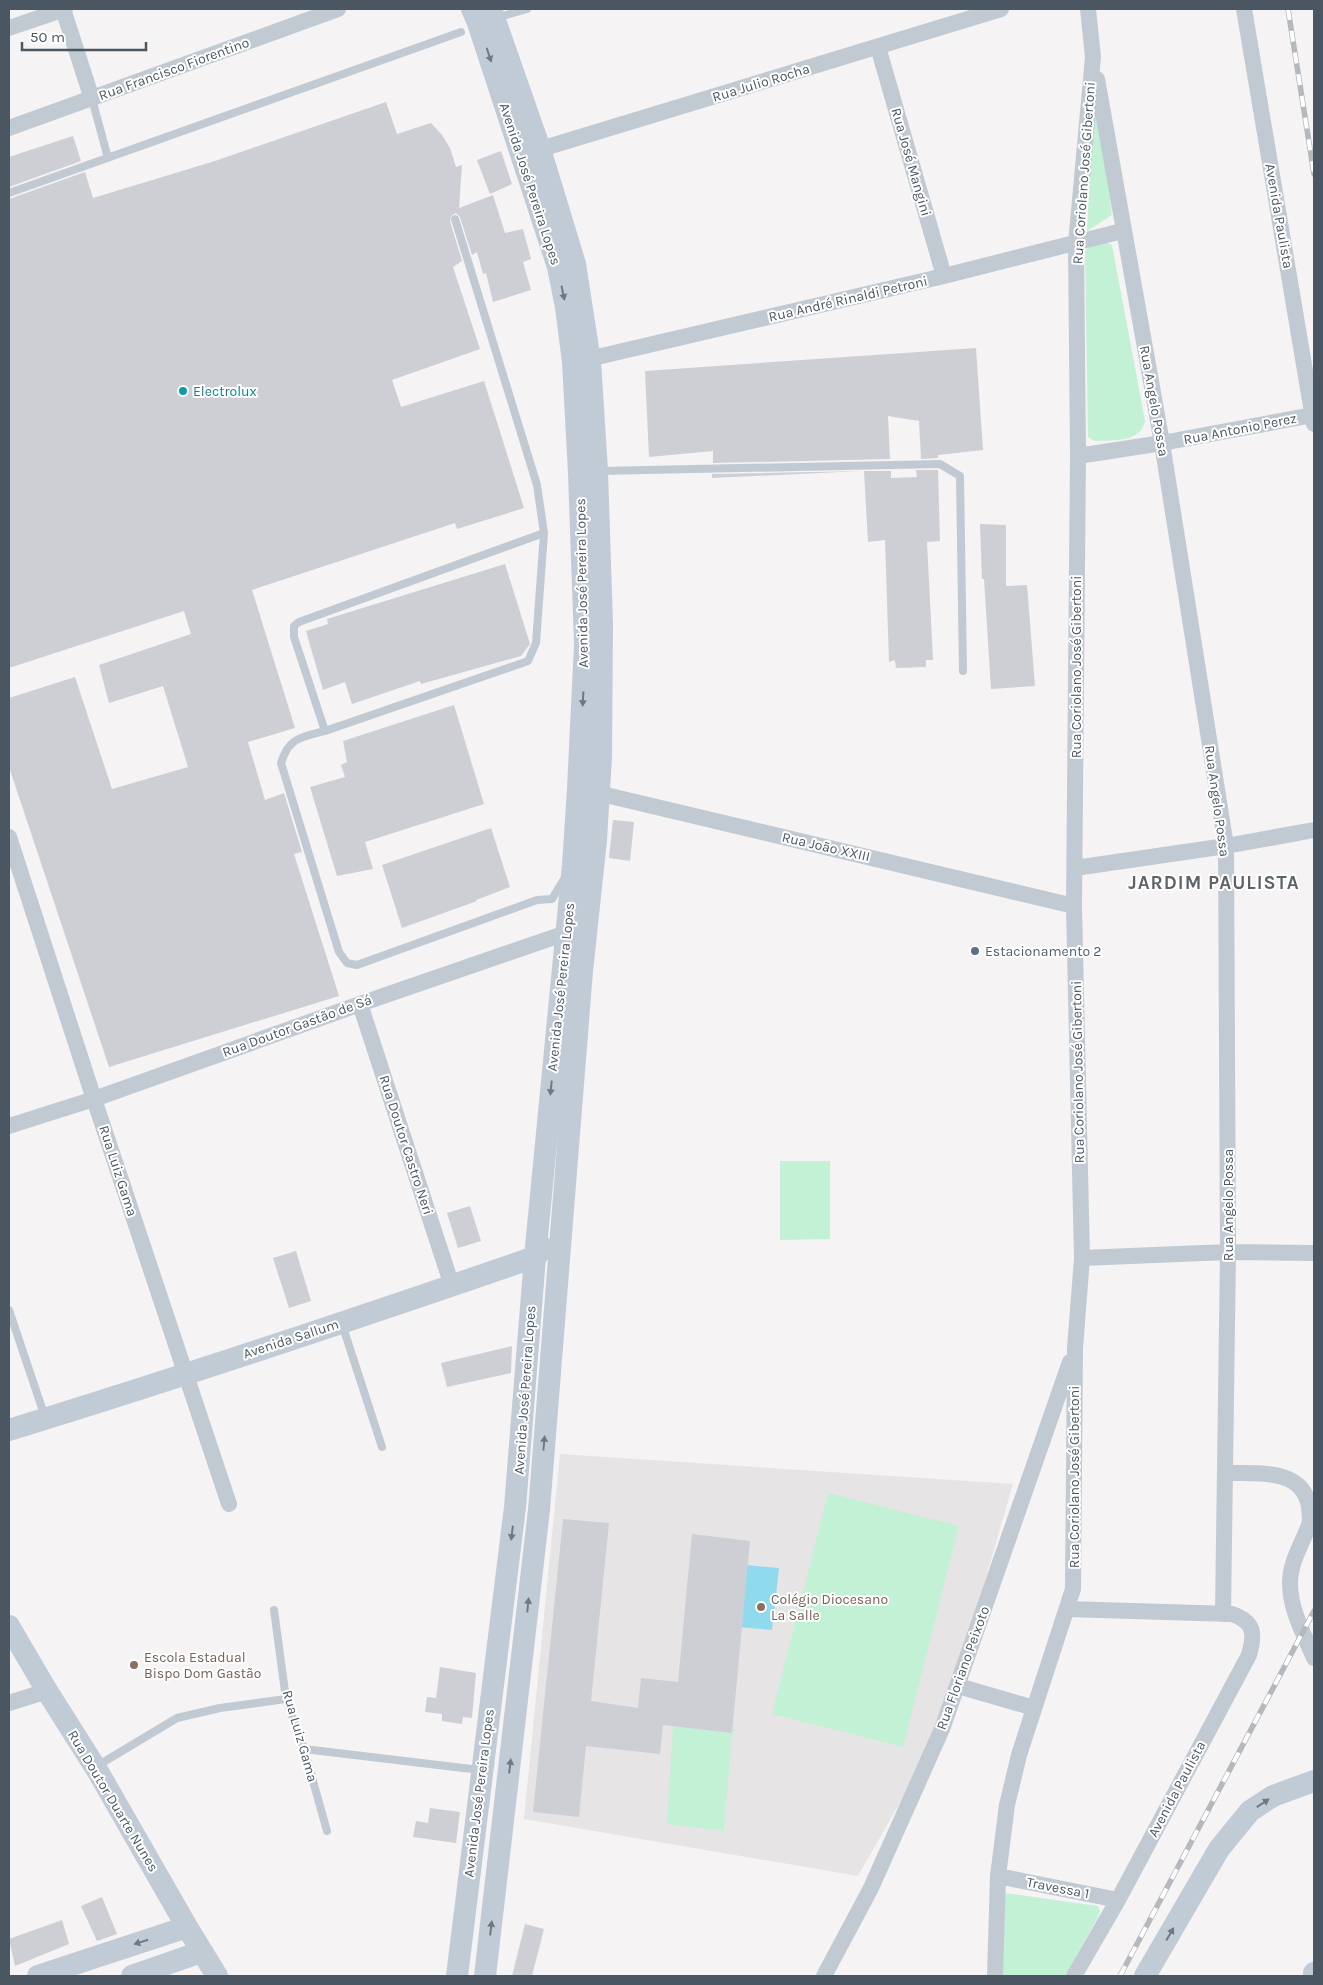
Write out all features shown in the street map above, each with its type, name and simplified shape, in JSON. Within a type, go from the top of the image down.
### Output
[{"type":"main road","name":"Avenida José Pereira Lopes","points":[[457,1976],[515,1507],[535,1257],[576,935],[588,791],[586,644],[588,472],[581,361],[566,307],[530,152],[479,18]]},
{"type":"main road","name":"Avenida José Pereira Lopes","points":[[485,1976],[539,1510],[562,1230],[576,935]]},
{"type":"main road","name":"Avenida Sallum","points":[[9,1430],[185,1374],[535,1257],[562,1230]]},
{"type":"main road","points":[[515,1507],[539,1510]]},
{"type":"main road","name":"Rua Doutor Duarte Nunes","points":[[9,1626],[46,1691],[96,1768],[217,1976]]},
{"type":"main road","points":[[1145,1976],[1219,1849],[1250,1811],[1273,1796],[1314,1781]]},
{"type":"main road","points":[[38,1976],[187,1927]]},
{"type":"main road","points":[[132,1976],[202,1952]]},
{"type":"street","points":[[9,28],[64,9],[92,99]]},
{"type":"street","name":"Rua Francisco Fiorentino","points":[[9,128],[338,9]]},
{"type":"street","name":"Rua Julio Rocha","points":[[530,152],[878,48],[1000,9]]},
{"type":"street","name":"Rua Coriolano José Gibertoni","points":[[995,1976],[998,1876],[1007,1805],[1019,1755],[1073,1589],[1075,1348],[1082,1258],[1074,906],[1078,456],[1076,244],[1093,57],[1088,9]]},
{"type":"street","name":"Avenida Paulista","points":[[1244,9],[1313,419]]},
{"type":"street","name":"Rua José Mangini","points":[[878,48],[944,276]]},
{"type":"street","name":"Rua Angelo Possa","points":[[1093,57],[1122,231],[1162,444],[1226,846],[1228,1252],[1224,1614]]},
{"type":"street","name":"Rua André Rinaldi Petroni","points":[[581,361],[944,276],[1122,231]]},
{"type":"street","name":"Rua Antonio Perez","points":[[1078,456],[1313,419]]},
{"type":"street","name":"Rua João XXIII","points":[[588,791],[1074,906]]},
{"type":"street","points":[[1075,868],[1226,846],[1314,830]]},
{"type":"street","name":"Rua Luiz Gama","points":[[9,837],[229,1504]]},
{"type":"street","name":"Rua Doutor Gastão de Sá","points":[[9,1126],[94,1099],[360,1004],[576,935]]},
{"type":"street","name":"Rua Doutor Castro Neri","points":[[360,1004],[452,1286]]},
{"type":"street","points":[[1082,1258],[1228,1252],[1314,1253]]},
{"type":"street","name":"Rua Floriano Peixoto","points":[[824,1976],[871,1888],[942,1730],[1075,1348]]},
{"type":"street","points":[[1226,1472],[1286,1477],[1298,1486],[1308,1501],[1312,1518],[1293,1564],[1290,1582],[1293,1608],[1314,1658]]},
{"type":"street","points":[[1067,1609],[1224,1614]]},
{"type":"street","name":"Avenida Paulista","points":[[1074,1976],[1118,1900],[1249,1655],[1252,1633],[1249,1624],[1242,1618],[1224,1614]]},
{"type":"street","points":[[958,1686],[1034,1708]]},
{"type":"street","points":[[9,1703],[46,1691]]},
{"type":"street","name":"Travessa 1","points":[[998,1876],[1118,1900]]},
{"type":"lane","points":[[9,193],[108,158],[479,18],[527,9]]},
{"type":"lane","points":[[92,99],[108,158]]},
{"type":"lane","points":[[455,219],[537,485],[544,533],[536,643],[528,661],[326,732],[298,738],[285,750],[281,763],[339,952],[347,962],[357,966],[537,900],[552,899],[583,866]]},
{"type":"lane","points":[[588,472],[940,464],[960,476],[963,671]]},
{"type":"lane","points":[[326,732],[294,636],[294,626],[309,618],[544,533]]},
{"type":"lane","points":[[9,1310],[46,1418]]},
{"type":"lane","points":[[341,1322],[382,1447]]},
{"type":"lane","name":"Rua Luiz Gama","points":[[274,1610],[286,1700],[304,1748],[327,1831]]},
{"type":"lane","points":[[96,1768],[177,1718],[220,1708],[286,1700]]},
{"type":"lane","points":[[304,1748],[482,1770]]},
{"type":"shaded area","name":"Colégio Diocesano La Salle","points":[[560,1454],[1013,1484],[942,1729],[858,1876],[524,1819]]},
{"type":"green space","points":[[1095,108],[1102,126],[1112,215],[1087,231],[1091,127]]},
{"type":"green space","points":[[1104,241],[1112,245],[1145,421],[1138,433],[1132,437],[1095,441],[1088,437],[1085,251],[1092,244]]},
{"type":"green space","points":[[780,1161],[830,1161],[830,1239],[780,1240]]},
{"type":"green space","points":[[828,1493],[959,1526],[903,1747],[772,1714]]},
{"type":"green space","points":[[673,1726],[737,1729],[732,1733],[724,1831],[667,1824]]},
{"type":"green space","points":[[1005,1893],[1098,1906],[1100,1911],[1098,1917],[1065,1976],[1002,1976]]},
{"type":"water","points":[[746,1565],[779,1568],[772,1630],[739,1627]]},
{"type":"building","points":[[386,102],[397,134],[431,123],[442,135],[450,148],[456,167],[462,165],[459,208],[493,195],[505,233],[523,229],[531,259],[523,262],[531,290],[493,302],[486,273],[483,274],[477,252],[472,255],[460,217],[456,213],[451,216],[450,221],[462,261],[453,267],[480,349],[392,380],[401,407],[484,381],[524,508],[457,529],[455,523],[252,590],[295,728],[248,742],[265,800],[284,793],[302,852],[294,854],[339,996],[109,1067],[9,767],[9,698],[75,677],[112,789],[188,767],[163,686],[109,703],[99,665],[191,634],[184,611],[9,668],[9,199],[85,172],[93,198],[215,161]]},
{"type":"building","points":[[73,136],[81,161],[9,187],[9,157]]},
{"type":"building","points":[[501,151],[512,184],[490,194],[477,160]]},
{"type":"building","points":[[976,348],[983,450],[938,455],[938,458],[921,459],[919,421],[888,416],[890,459],[713,463],[713,451],[649,457],[645,371]]},
{"type":"building","points":[[916,470],[938,470],[940,541],[927,542],[933,660],[926,660],[926,667],[896,668],[895,660],[889,662],[885,540],[868,542],[864,471],[891,471],[891,478],[917,477]]},
{"type":"building","points":[[862,471],[712,478],[712,474]]},
{"type":"building","points":[[980,524],[1006,525],[1006,586],[1027,585],[1035,686],[991,689],[984,579],[982,579]]},
{"type":"building","points":[[505,564],[530,644],[521,656],[421,684],[420,681],[352,704],[345,682],[323,690],[306,631],[328,624],[327,619]]},
{"type":"building","points":[[454,705],[484,804],[365,842],[373,869],[337,876],[310,787],[345,777],[341,765],[347,762],[343,741]]},
{"type":"building","points":[[613,820],[634,822],[630,861],[609,858]]},
{"type":"building","points":[[491,828],[510,887],[402,928],[382,865]]},
{"type":"building","points":[[470,1206],[481,1241],[458,1248],[447,1213]]},
{"type":"building","points":[[296,1251],[311,1301],[289,1308],[273,1258]]},
{"type":"building","points":[[512,1346],[511,1373],[447,1387],[441,1363]]},
{"type":"building","points":[[563,1519],[609,1523],[591,1701],[638,1708],[641,1678],[678,1682],[692,1534],[750,1541],[732,1733],[663,1725],[660,1754],[586,1746],[579,1817],[533,1812]]},
{"type":"building","points":[[440,1667],[476,1673],[472,1718],[463,1717],[462,1724],[442,1721],[442,1714],[425,1712],[427,1697],[436,1698]]},
{"type":"building","points":[[430,1808],[460,1812],[456,1843],[413,1837],[416,1821],[428,1823]]},
{"type":"building","points":[[102,1897],[117,1934],[97,1941],[81,1906]]},
{"type":"building","points":[[62,1920],[69,1944],[15,1966],[9,1939]]},
{"type":"building","points":[[525,1924],[544,1929],[532,1976],[512,1976]]},
{"type":"railway","points":[[1288,9],[1314,174]]},
{"type":"railway","points":[[1120,1976],[1314,1611]]},
{"type":"place","name":"Electrolux","points":[[183,391]]},
{"type":"place","name":"Estacionamento 2","points":[[975,951]]},
{"type":"place","name":"Colégio Diocesano La Salle","points":[[761,1607]]},
{"type":"place","name":"Escola Estadual Bispo Dom Gastão","points":[[134,1665]]},
{"type":"district","name":"JARDIM PAULISTA","points":[[1214,883]]}]
